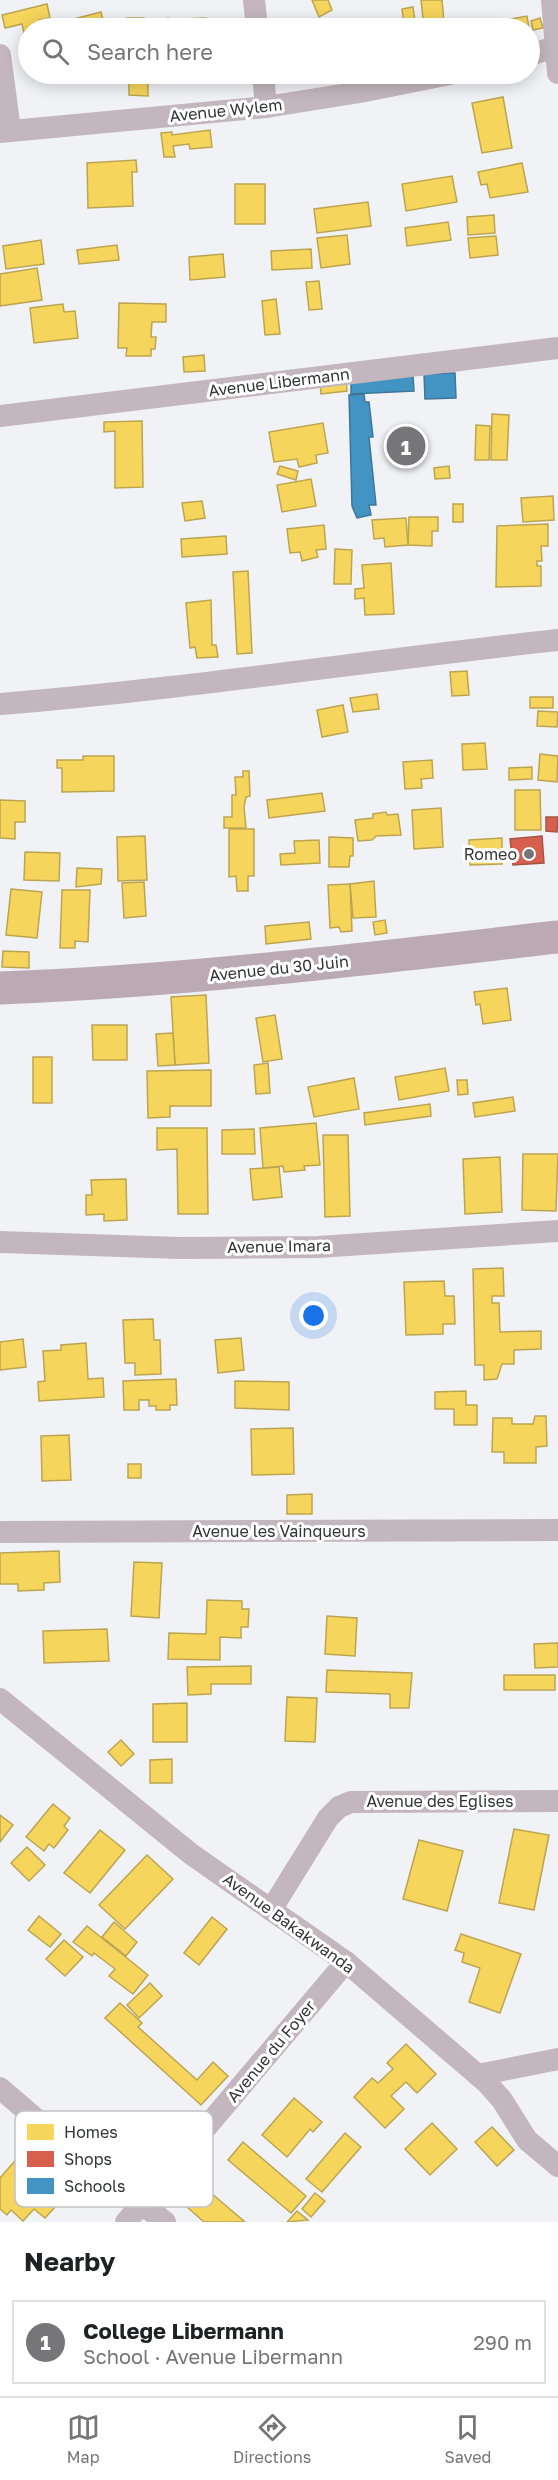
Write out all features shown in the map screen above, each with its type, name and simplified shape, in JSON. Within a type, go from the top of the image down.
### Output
[{"type":"street","points":[[254,0],[256,18]]},
{"type":"street","points":[[552,0],[558,73]]},
{"type":"street","points":[[540,52],[555,47]]},
{"type":"street","points":[[0,55],[5,131]]},
{"type":"street","points":[[264,84],[266,107]]},
{"type":"street","name":"Avenue Wylem","points":[[5,131],[266,107],[400,84]]},
{"type":"street","name":"Avenue Libermann","points":[[0,416],[558,348]]},
{"type":"street","points":[[0,705],[93,697],[558,640]]},
{"type":"street","name":"Avenue du 30 Juin","points":[[0,988],[94,985],[227,974],[558,937]]},
{"type":"street","name":"Avenue Imara","points":[[0,1242],[180,1248],[318,1247],[558,1232]]},
{"type":"street","name":"Avenue les Vainqueurs","points":[[0,1532],[558,1530]]},
{"type":"street","name":"Avenue Bakakwanda","points":[[0,1699],[182,1847],[346,1962],[478,2075],[502,2100],[527,2140],[558,2166]]},
{"type":"street","name":"Avenue des Eglises","points":[[271,1910],[328,1818],[339,1807],[351,1802],[558,1801]]},
{"type":"street","name":"Avenue du Foyer","points":[[213,2119],[346,1962]]},
{"type":"street","points":[[478,2075],[558,2059]]},
{"type":"street","points":[[0,2088],[27,2111]]},
{"type":"street","name":"Avenue du Foyer","points":[[126,2222],[139,2207]]},
{"type":"street","points":[[147,2207],[165,2222]]},
{"type":"building: Homes","points":[[312,0],[328,0],[332,10],[319,17]]},
{"type":"building: Homes","points":[[421,0],[442,0],[444,18],[423,18]]},
{"type":"building: Homes","points":[[47,4],[50,18],[18,18],[18,25],[5,28],[2,15]]},
{"type":"building: Homes","points":[[413,7],[415,18],[403,18],[402,9]]},
{"type":"building: Homes","points":[[101,12],[102,18],[78,18]]},
{"type":"building: Homes","points":[[129,84],[148,84],[148,96],[129,95]]},
{"type":"building: Homes","points":[[503,97],[512,148],[482,153],[472,103]]},
{"type":"building: Homes","points":[[210,130],[212,147],[190,149],[189,144],[173,146],[175,157],[164,157],[161,133],[172,132],[172,135]]},
{"type":"building: Homes","points":[[136,160],[137,172],[132,172],[133,206],[88,208],[87,163]]},
{"type":"building: Homes","points":[[522,163],[528,192],[490,198],[487,184],[481,185],[478,172]]},
{"type":"building: Homes","points":[[452,176],[457,202],[406,211],[402,184]]},
{"type":"building: Homes","points":[[235,184],[265,184],[265,224],[235,224]]},
{"type":"building: Homes","points":[[368,202],[371,226],[317,233],[314,209]]},
{"type":"building: Homes","points":[[494,215],[495,233],[468,235],[467,217]]},
{"type":"building: Homes","points":[[448,222],[451,240],[407,246],[405,228]]},
{"type":"building: Homes","points":[[347,235],[350,264],[321,268],[317,238]]},
{"type":"building: Homes","points":[[496,236],[498,255],[470,258],[468,238]]},
{"type":"building: Homes","points":[[41,240],[44,264],[6,269],[3,246]]},
{"type":"building: Homes","points":[[117,245],[119,260],[79,264],[77,250]]},
{"type":"building: Homes","points":[[311,249],[312,268],[272,270],[271,251]]},
{"type":"building: Homes","points":[[223,254],[225,277],[190,280],[189,257]]},
{"type":"building: Homes","points":[[37,268],[42,300],[0,306],[0,274]]},
{"type":"building: Homes","points":[[319,281],[322,309],[309,310],[306,282]]},
{"type":"building: Homes","points":[[276,299],[280,334],[265,335],[262,301]]},
{"type":"building: Homes","points":[[119,303],[166,304],[166,322],[152,322],[151,337],[156,337],[155,349],[151,349],[151,356],[126,356],[127,348],[118,348]]},
{"type":"building: Homes","points":[[63,304],[64,312],[75,311],[78,338],[34,343],[30,308]]},
{"type":"building: Homes","points":[[204,355],[205,371],[184,372],[183,357]]},
{"type":"building: Homes","points":[[346,378],[347,391],[321,394],[320,381]]},
{"type":"building: Homes","points":[[492,414],[509,415],[507,460],[491,460]]},
{"type":"building: Homes","points":[[142,421],[143,487],[115,488],[115,431],[104,432],[104,422]]},
{"type":"building: Homes","points":[[323,423],[328,453],[316,455],[317,463],[299,467],[297,459],[274,462],[269,432]]},
{"type":"building: Homes","points":[[476,425],[490,426],[489,460],[475,460]]},
{"type":"building: Homes","points":[[280,466],[298,471],[296,480],[277,474]]},
{"type":"building: Homes","points":[[449,466],[450,478],[435,479],[434,468]]},
{"type":"building: Homes","points":[[311,479],[316,506],[282,512],[277,485]]},
{"type":"building: Homes","points":[[553,496],[554,520],[523,522],[521,498]]},
{"type":"building: Homes","points":[[202,501],[205,518],[185,521],[182,503]]},
{"type":"building: Homes","points":[[453,504],[463,504],[463,522],[453,522]]},
{"type":"building: Homes","points":[[409,517],[438,517],[438,531],[432,531],[432,546],[408,545]]},
{"type":"building: Homes","points":[[406,518],[408,545],[385,547],[384,538],[374,539],[372,520]]},
{"type":"building: Homes","points":[[548,524],[548,546],[541,546],[542,561],[537,561],[537,566],[541,566],[541,586],[496,587],[497,526]]},
{"type":"building: Homes","points":[[324,525],[326,549],[316,550],[318,557],[302,561],[300,552],[290,553],[287,529]]},
{"type":"building: Homes","points":[[226,536],[227,554],[182,557],[181,539]]},
{"type":"building: Homes","points":[[335,549],[352,550],[351,584],[334,584]]},
{"type":"building: Homes","points":[[391,563],[394,614],[365,615],[364,598],[355,599],[355,589],[364,588],[362,565]]},
{"type":"building: Homes","points":[[248,571],[252,653],[237,654],[233,572]]},
{"type":"building: Homes","points":[[211,600],[212,645],[216,645],[218,657],[197,658],[195,647],[190,648],[186,603]]},
{"type":"building: Homes","points":[[467,671],[469,695],[452,696],[450,672]]},
{"type":"building: Homes","points":[[377,694],[379,709],[353,712],[350,698]]},
{"type":"building: Homes","points":[[530,697],[553,697],[553,708],[530,708]]},
{"type":"building: Homes","points":[[343,705],[348,732],[322,737],[317,710]]},
{"type":"building: Homes","points":[[538,711],[558,712],[557,727],[537,726]]},
{"type":"building: Homes","points":[[485,743],[487,769],[463,770],[462,744]]},
{"type":"building: Homes","points":[[540,754],[558,756],[557,782],[538,780]]},
{"type":"building: Homes","points":[[83,756],[114,756],[114,791],[62,792],[62,768],[57,768],[57,760],[83,760]]},
{"type":"building: Homes","points":[[432,760],[433,778],[421,779],[422,788],[405,789],[403,762]]},
{"type":"building: Homes","points":[[532,767],[532,779],[509,780],[509,768]]},
{"type":"building: Homes","points":[[243,771],[249,771],[250,796],[246,797],[244,807],[246,828],[224,828],[224,817],[232,817],[232,795],[236,795],[235,777],[243,777]]},
{"type":"building: Homes","points":[[515,790],[540,790],[541,830],[515,830]]},
{"type":"building: Homes","points":[[322,793],[325,811],[269,818],[267,800]]},
{"type":"building: Homes","points":[[0,800],[25,801],[25,822],[15,822],[15,839],[0,838]]},
{"type":"building: Homes","points":[[441,808],[443,847],[414,849],[412,810]]},
{"type":"building: Homes","points":[[386,812],[387,815],[398,814],[401,835],[376,836],[372,840],[358,841],[355,820],[373,818],[373,814]]},
{"type":"building: Homes","points":[[229,829],[254,829],[254,876],[248,876],[248,891],[237,891],[236,876],[229,877]]},
{"type":"building: Homes","points":[[145,836],[147,880],[118,881],[117,837]]},
{"type":"building: Homes","points":[[329,837],[353,838],[353,856],[350,856],[349,867],[329,867]]},
{"type":"building: Homes","points":[[502,838],[502,864],[470,865],[469,840]]},
{"type":"building: Homes","points":[[319,840],[320,863],[281,865],[280,854],[295,853],[294,841]]},
{"type":"building: Homes","points":[[25,852],[60,853],[59,881],[24,880]]},
{"type":"building: Homes","points":[[77,868],[102,869],[101,884],[76,887]]},
{"type":"building: Homes","points":[[374,881],[376,917],[353,918],[350,884]]},
{"type":"building: Homes","points":[[144,882],[146,916],[124,918],[122,883]]},
{"type":"building: Homes","points":[[350,884],[352,931],[341,932],[339,927],[330,928],[328,885]]},
{"type":"building: Homes","points":[[11,889],[42,892],[37,938],[6,935]]},
{"type":"building: Homes","points":[[62,890],[90,890],[88,942],[75,941],[75,948],[60,948]]},
{"type":"building: Homes","points":[[385,920],[387,933],[375,935],[373,922]]},
{"type":"building: Homes","points":[[309,922],[311,939],[266,944],[265,926]]},
{"type":"building: Homes","points":[[3,951],[29,952],[29,968],[2,967]]},
{"type":"building: Homes","points":[[507,988],[511,1020],[483,1024],[480,1004],[476,1005],[474,992]]},
{"type":"building: Homes","points":[[206,995],[209,1063],[175,1065],[171,997]]},
{"type":"building: Homes","points":[[275,1015],[282,1059],[263,1062],[256,1018]]},
{"type":"building: Homes","points":[[92,1025],[127,1025],[127,1060],[93,1060]]},
{"type":"building: Homes","points":[[173,1033],[175,1065],[158,1066],[156,1034]]},
{"type":"building: Homes","points":[[33,1057],[52,1057],[52,1103],[33,1103]]},
{"type":"building: Homes","points":[[268,1063],[270,1093],[256,1094],[254,1065]]},
{"type":"building: Homes","points":[[445,1068],[449,1091],[399,1100],[395,1077]]},
{"type":"building: Homes","points":[[211,1070],[211,1106],[170,1106],[170,1117],[148,1118],[147,1071]]},
{"type":"building: Homes","points":[[354,1078],[359,1109],[314,1117],[308,1087]]},
{"type":"building: Homes","points":[[457,1080],[467,1080],[468,1094],[458,1095]]},
{"type":"building: Homes","points":[[513,1097],[515,1111],[475,1117],[473,1103]]},
{"type":"building: Homes","points":[[430,1104],[431,1116],[365,1125],[364,1113]]},
{"type":"building: Homes","points":[[316,1123],[320,1165],[304,1166],[305,1170],[284,1172],[283,1166],[263,1168],[260,1128]]},
{"type":"building: Homes","points":[[157,1128],[207,1128],[208,1214],[178,1214],[177,1149],[157,1150]]},
{"type":"building: Homes","points":[[254,1129],[255,1154],[222,1154],[222,1130]]},
{"type":"building: Homes","points":[[323,1135],[348,1135],[350,1216],[325,1217]]},
{"type":"building: Homes","points":[[523,1154],[558,1154],[556,1211],[522,1210]]},
{"type":"building: Homes","points":[[500,1157],[502,1212],[465,1214],[463,1159]]},
{"type":"building: Homes","points":[[279,1167],[282,1197],[253,1200],[250,1169]]},
{"type":"building: Homes","points":[[126,1179],[127,1220],[104,1221],[104,1214],[86,1215],[86,1195],[92,1195],[91,1180]]},
{"type":"building: Homes","points":[[503,1268],[504,1296],[492,1296],[492,1303],[499,1303],[500,1332],[541,1331],[541,1349],[514,1350],[514,1364],[502,1364],[497,1379],[484,1380],[484,1365],[475,1365],[473,1269]]},
{"type":"building: Homes","points":[[444,1281],[445,1296],[454,1296],[455,1324],[443,1324],[443,1334],[406,1335],[404,1282]]},
{"type":"building: Homes","points":[[153,1319],[154,1340],[160,1340],[161,1374],[135,1375],[135,1363],[125,1363],[123,1320]]},
{"type":"building: Homes","points":[[241,1338],[244,1370],[218,1373],[215,1340]]},
{"type":"building: Homes","points":[[23,1339],[26,1367],[0,1370],[0,1342]]},
{"type":"building: Homes","points":[[86,1343],[88,1379],[103,1378],[104,1397],[39,1401],[38,1382],[45,1381],[43,1351],[61,1350],[61,1345]]},
{"type":"building: Homes","points":[[176,1379],[177,1405],[170,1405],[170,1410],[156,1410],[156,1406],[149,1406],[149,1400],[139,1400],[139,1410],[124,1410],[123,1381]]},
{"type":"building: Homes","points":[[235,1381],[289,1382],[289,1410],[235,1408]]},
{"type":"building: Homes","points":[[466,1391],[466,1405],[477,1405],[477,1425],[454,1425],[454,1409],[435,1409],[435,1392]]},
{"type":"building: Homes","points":[[535,1416],[546,1416],[547,1446],[536,1447],[536,1463],[504,1463],[504,1452],[492,1452],[493,1418],[512,1418],[512,1424],[533,1424]]},
{"type":"building: Homes","points":[[293,1428],[294,1474],[252,1475],[251,1429]]},
{"type":"building: Homes","points":[[69,1435],[71,1480],[42,1481],[41,1436]]},
{"type":"building: Homes","points":[[128,1464],[141,1464],[141,1478],[128,1478]]},
{"type":"building: Homes","points":[[312,1494],[312,1514],[287,1514],[287,1495]]},
{"type":"building: Homes","points":[[59,1551],[60,1582],[44,1583],[44,1590],[18,1591],[18,1584],[0,1584],[0,1553]]},
{"type":"building: Homes","points":[[134,1562],[162,1563],[159,1618],[131,1616]]},
{"type":"building: Homes","points":[[207,1600],[242,1601],[242,1609],[249,1609],[248,1627],[241,1627],[241,1638],[220,1637],[220,1660],[168,1659],[169,1633],[206,1634]]},
{"type":"building: Homes","points":[[327,1616],[357,1618],[355,1656],[325,1654]]},
{"type":"building: Homes","points":[[107,1629],[109,1661],[44,1663],[43,1631]]},
{"type":"building: Homes","points":[[558,1643],[558,1667],[535,1668],[534,1644]]},
{"type":"building: Homes","points":[[251,1666],[251,1684],[211,1684],[211,1694],[188,1695],[187,1667]]},
{"type":"building: Homes","points":[[327,1670],[412,1673],[409,1708],[390,1708],[390,1694],[326,1692]]},
{"type":"building: Homes","points":[[504,1675],[555,1675],[555,1690],[504,1690]]},
{"type":"building: Homes","points":[[287,1697],[317,1698],[315,1742],[285,1741]]},
{"type":"building: Homes","points":[[187,1703],[187,1742],[153,1742],[153,1704]]},
{"type":"building: Homes","points":[[121,1740],[134,1754],[121,1766],[108,1752]]},
{"type":"building: Homes","points":[[172,1759],[172,1783],[150,1783],[150,1760]]},
{"type":"building: Homes","points":[[53,1804],[70,1818],[64,1826],[68,1830],[54,1848],[49,1844],[44,1851],[26,1837]]},
{"type":"building: Homes","points":[[0,1815],[13,1825],[0,1842]]},
{"type":"building: Homes","points":[[514,1829],[549,1835],[534,1910],[499,1903]]},
{"type":"building: Homes","points":[[100,1830],[125,1850],[90,1893],[64,1873]]},
{"type":"building: Homes","points":[[419,1840],[463,1851],[447,1911],[403,1899]]},
{"type":"building: Homes","points":[[27,1847],[45,1865],[29,1881],[11,1863]]},
{"type":"building: Homes","points":[[147,1855],[173,1879],[125,1929],[99,1905]]},
{"type":"building: Homes","points":[[39,1916],[61,1934],[50,1947],[28,1930]]},
{"type":"building: Homes","points":[[212,1917],[227,1929],[199,1965],[184,1953]]},
{"type":"building: Homes","points":[[114,1922],[137,1942],[126,1956],[102,1937]]},
{"type":"building: Homes","points":[[87,1926],[148,1975],[133,1994],[109,1976],[115,1969],[94,1953],[92,1956],[73,1942]]},
{"type":"building: Homes","points":[[461,1934],[521,1954],[500,2013],[469,2002],[480,1968],[462,1962],[464,1953],[455,1950]]},
{"type":"building: Homes","points":[[64,1940],[83,1957],[65,1976],[46,1959]]},
{"type":"building: Homes","points":[[150,1983],[162,1996],[139,2018],[127,2005]]},
{"type":"building: Homes","points":[[120,2003],[142,2023],[138,2027],[197,2080],[213,2062],[228,2076],[201,2105],[105,2018]]},
{"type":"building: Homes","points":[[406,2044],[436,2074],[417,2093],[406,2082],[391,2096],[404,2109],[385,2128],[354,2097],[372,2078],[378,2083],[393,2069],[387,2063]]},
{"type":"building: Homes","points":[[294,2098],[322,2122],[313,2132],[310,2129],[287,2157],[262,2135]]},
{"type":"building: Homes","points":[[432,2123],[457,2149],[430,2175],[405,2149]]},
{"type":"building: Homes","points":[[492,2127],[514,2150],[497,2166],[475,2142]]},
{"type":"building: Homes","points":[[345,2133],[361,2147],[322,2192],[306,2179]]},
{"type":"building: Homes","points":[[243,2142],[306,2196],[291,2213],[228,2160]]},
{"type":"building: Homes","points":[[15,2161],[15,2207],[55,2207],[45,2218],[34,2209],[23,2221],[11,2210],[7,2215],[0,2209],[0,2178]]},
{"type":"building: Homes","points":[[315,2193],[325,2201],[311,2217],[302,2209]]},
{"type":"building: Homes","points":[[213,2195],[245,2222],[204,2222],[187,2207],[213,2207]]},
{"type":"building: Homes","points":[[297,2211],[308,2220],[287,2222]]},
{"type":"building: Shops","points":[[546,817],[558,817],[557,832],[546,831]]},
{"type":"building: Shops","points":[[542,836],[544,863],[513,865],[510,839]]},
{"type":"building: Schools","points":[[455,373],[456,398],[425,399],[424,374]]},
{"type":"building: Schools","points":[[413,376],[414,391],[351,394],[351,380]]},
{"type":"building: Schools","points":[[364,394],[365,402],[369,402],[373,437],[369,437],[376,505],[369,505],[371,515],[357,518],[352,506],[349,395]]},
{"type":"place","name":"College Libermann","points":[[406,446]]},
{"type":"place","name":"Romeo","points":[[529,854]]}]
